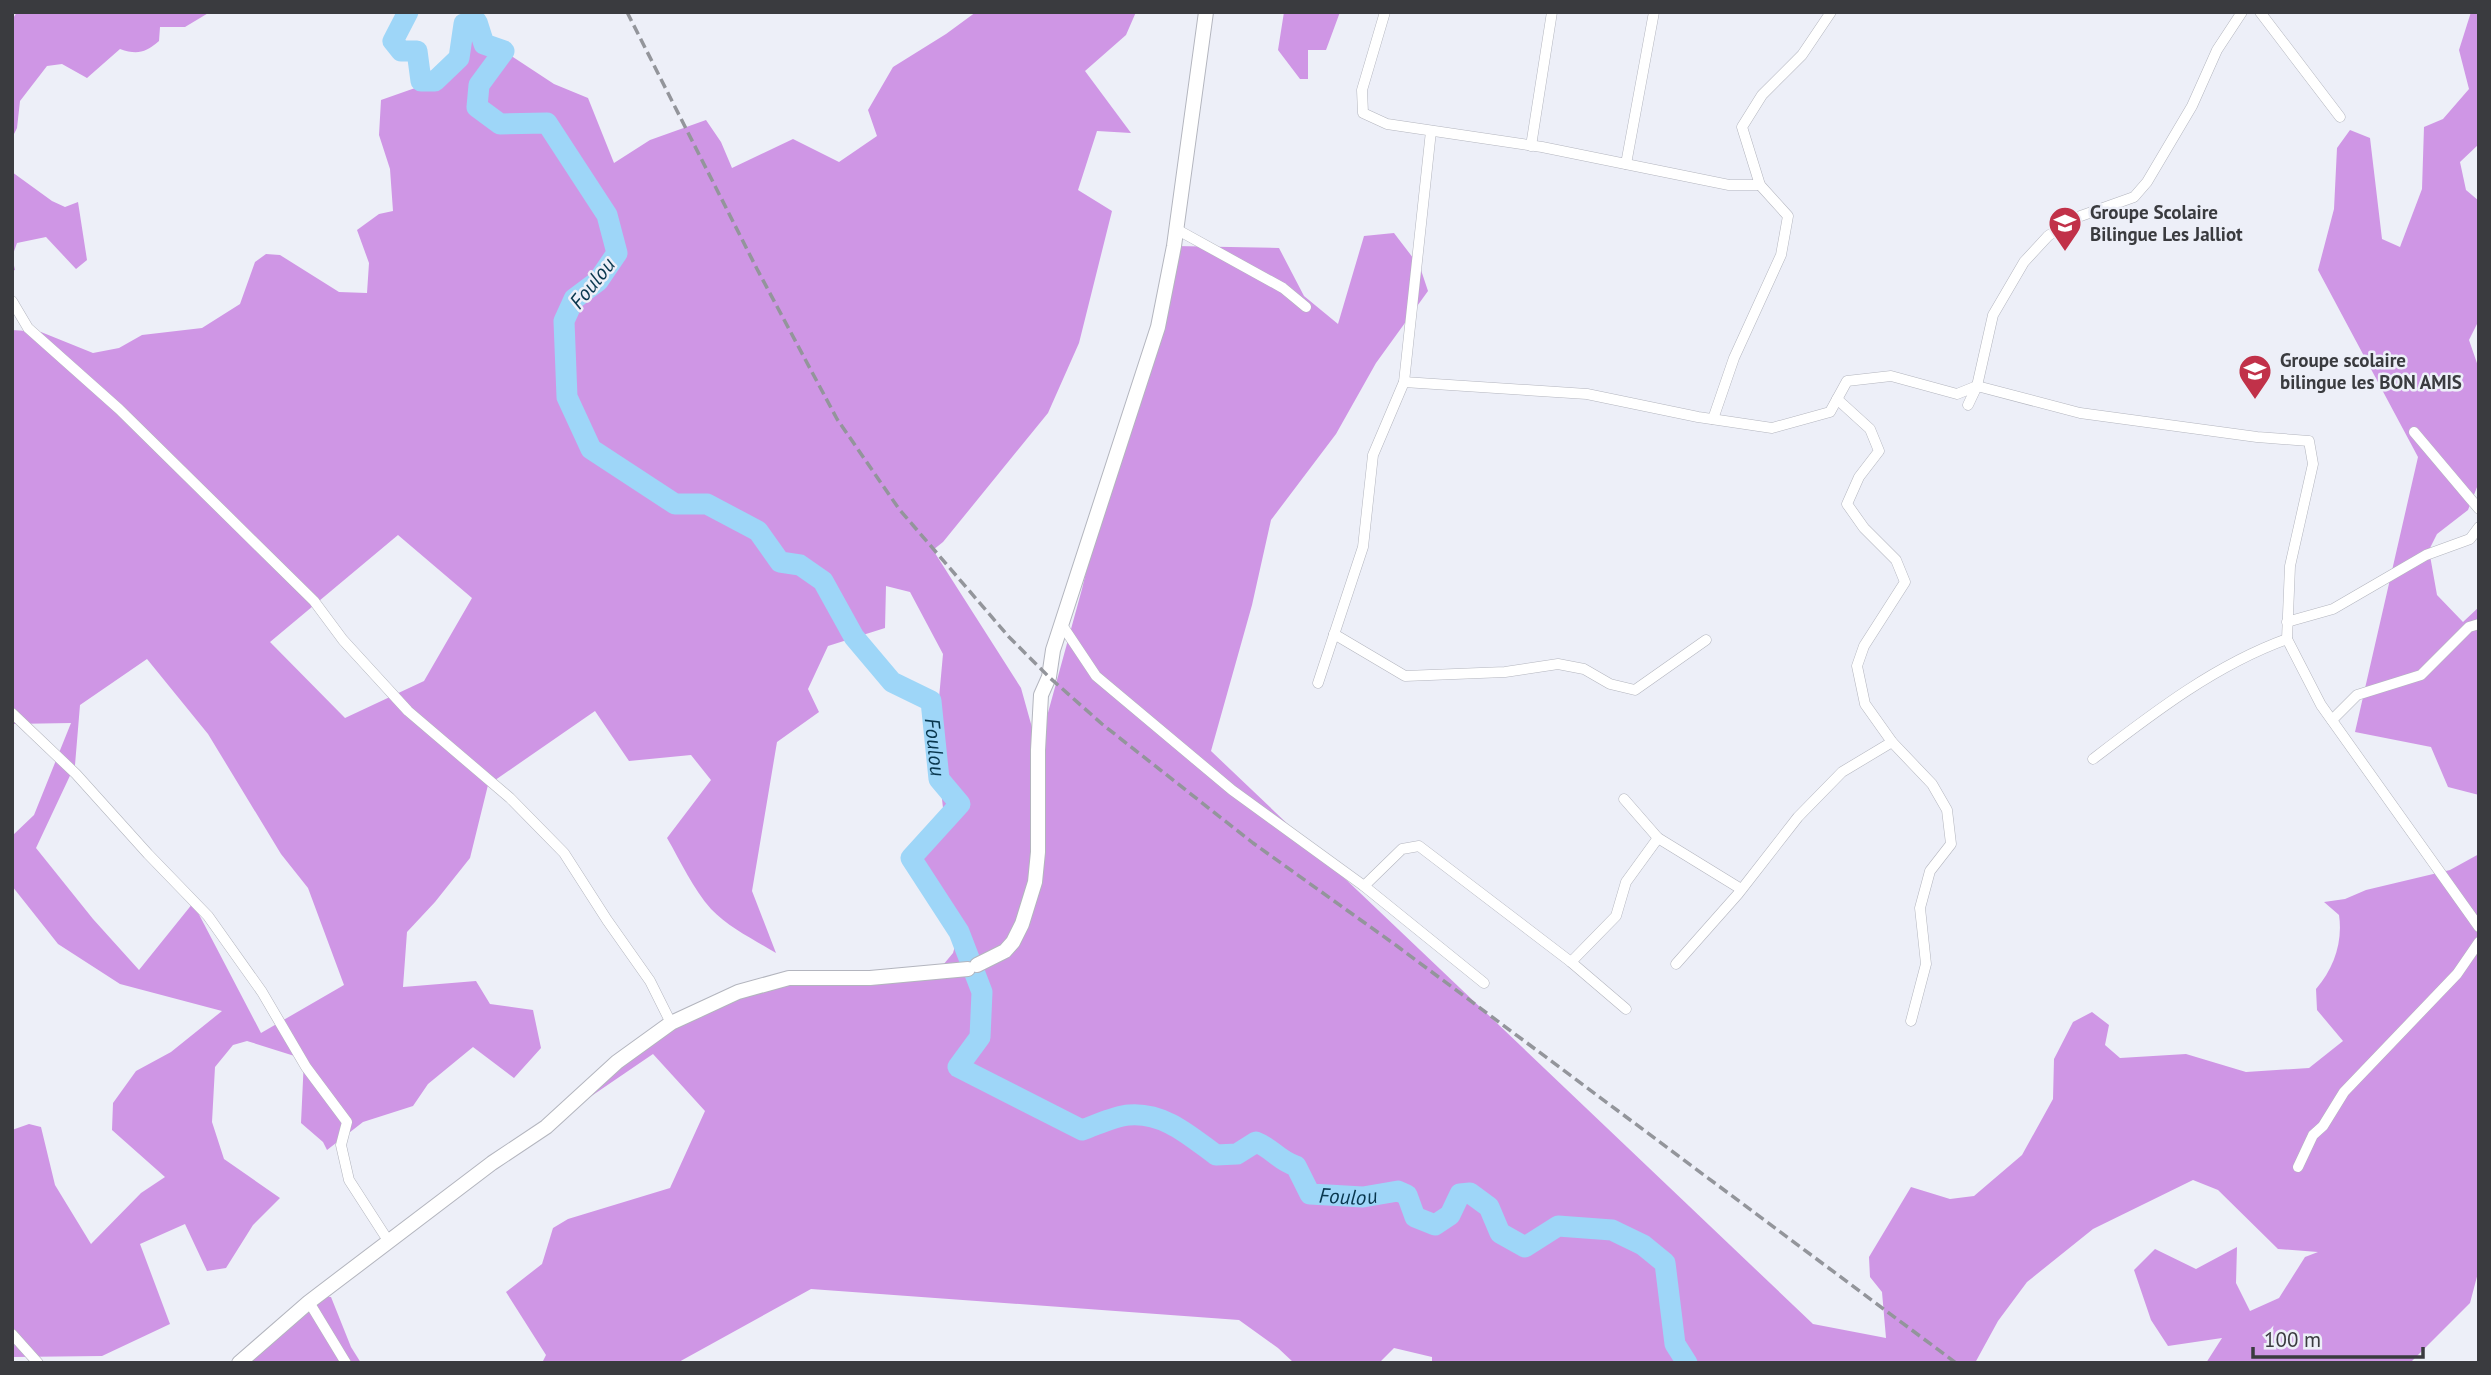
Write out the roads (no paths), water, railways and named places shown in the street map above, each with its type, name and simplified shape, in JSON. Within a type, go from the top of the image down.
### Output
[{"type":"street","points":[[239,1363],[309,1302],[492,1163],[546,1127],[617,1062],[671,1023],[738,992],[789,978],[870,978],[972,967],[1005,951],[1013,942],[1035,882],[1041,695],[1049,677],[1053,650],[1158,327],[1176,229],[1206,12]]},
{"type":"street","points":[[1385,12],[1362,90],[1363,113],[1387,124],[1531,146],[1729,185],[1760,185]]},
{"type":"street","points":[[1531,146],[1552,12]]},
{"type":"street","points":[[1626,164],[1654,12]]},
{"type":"street","points":[[1713,419],[1734,358],[1781,255],[1788,216],[1760,185],[1742,127],[1762,95],[1802,54],[1830,12]]},
{"type":"street","points":[[1968,405],[1977,386],[1993,315],[2024,262],[2048,236],[2076,218],[2134,197],[2147,182],[2192,106],[2217,50],[2242,12]]},
{"type":"street","points":[[2260,12],[2340,117]]},
{"type":"street","points":[[1318,683],[1363,547],[1373,455],[1404,382],[1431,131]]},
{"type":"street","points":[[1176,229],[1283,288],[1306,307]]},
{"type":"street","points":[[12,301],[28,328],[119,410],[314,601],[343,640],[408,711],[510,798],[564,853],[650,981],[671,1023]]},
{"type":"street","points":[[1404,382],[1587,394],[1772,428],[1830,412],[1847,382],[1891,376],[1957,394],[1977,386],[2080,413],[2257,437],[2309,441],[2313,464],[2290,566],[2287,639],[2321,705],[2479,927]]},
{"type":"street","points":[[1837,399],[1870,429],[1879,451],[1859,477],[1847,505],[1864,528],[1896,560],[1905,582],[1864,646],[1857,666],[1865,705],[1892,742],[1932,784],[1947,810],[1951,844],[1930,871],[1920,908],[1926,964],[1911,1021]]},
{"type":"street","points":[[2414,432],[2479,509]]},
{"type":"street","points":[[2287,622],[2333,609],[2426,555],[2470,539],[2479,527]]},
{"type":"street","points":[[2332,720],[2357,695],[2421,675],[2469,627],[2479,624]]},
{"type":"street","points":[[1062,625],[1096,676],[1232,790],[1364,886],[1484,983]]},
{"type":"street","points":[[1334,634],[1405,676],[1448,676],[1558,664],[1584,669],[1610,684],[1634,690],[1706,640]]},
{"type":"street","points":[[2093,759],[2141,722],[2209,677],[2258,650],[2287,639]]},
{"type":"street","points":[[12,713],[76,774],[208,916],[262,992],[306,1067],[347,1122],[341,1145],[349,1180],[389,1242]]},
{"type":"street","points":[[1676,964],[1741,889],[1798,817],[1842,772],[1892,742]]},
{"type":"street","points":[[1624,799],[1658,838],[1741,889]]},
{"type":"street","points":[[1571,962],[1616,916],[1626,882],[1658,838]]},
{"type":"street","points":[[1364,886],[1402,849],[1419,846],[1571,962],[1626,1009]]},
{"type":"street","points":[[2298,1167],[2313,1135],[2323,1126],[2344,1092],[2457,974],[2479,942]]},
{"type":"street","points":[[309,1302],[346,1363]]},
{"type":"street","points":[[12,1334],[38,1363]]},
{"type":"waterway","name":"Foulou","points":[[408,12],[393,41],[401,51],[417,51],[421,81],[435,81],[459,58],[464,24],[477,22],[484,44],[504,51],[479,85],[477,107],[500,124],[547,123],[607,215],[617,253],[598,281],[574,299],[564,321],[567,397],[591,449],[675,504],[707,504],[758,531],[780,562],[800,565],[823,581],[854,637],[892,682],[931,701],[939,779],[960,804],[911,858],[959,932],[982,992],[980,1037],[958,1067],[1082,1130],[1117,1117],[1142,1115],[1165,1121],[1216,1155],[1237,1154],[1256,1142],[1296,1166],[1310,1194],[1363,1197],[1398,1191],[1407,1195],[1415,1217],[1435,1225],[1450,1215],[1460,1194],[1470,1193],[1489,1207],[1500,1233],[1525,1247],[1558,1226],[1612,1230],[1643,1245],[1665,1263],[1675,1344],[1687,1363]]},
{"type":"railway","points":[[627,12],[757,269],[837,419],[899,509],[1009,637],[1102,724],[1253,843],[1397,946],[1956,1363]]},
{"type":"place","name":"Groupe Scolaire Bilingue Les Jalliot","points":[[2065,253]]},
{"type":"place","name":"Groupe scolaire bilingue les BON AMIS","points":[[2255,401]]}]
